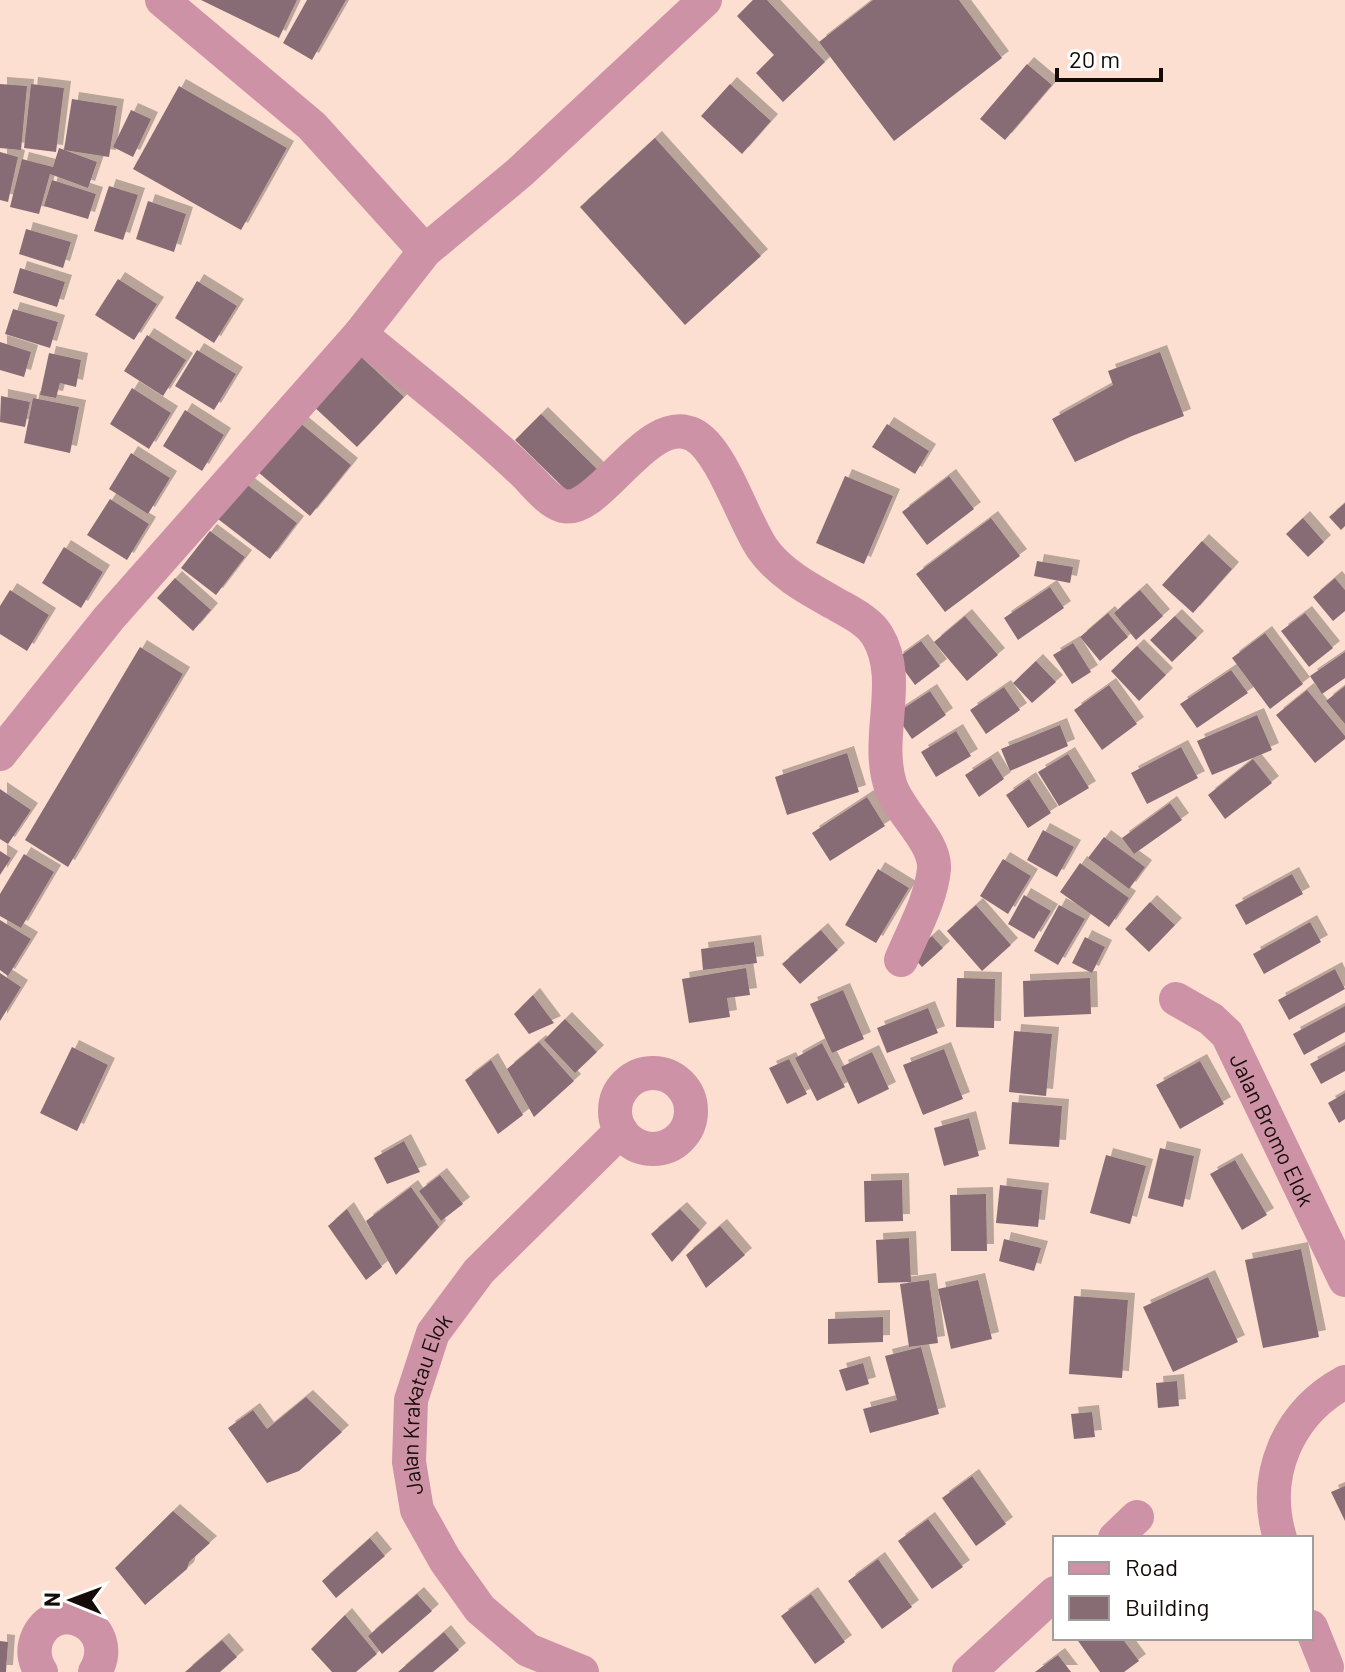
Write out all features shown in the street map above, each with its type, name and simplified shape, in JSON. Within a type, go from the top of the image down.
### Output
[{"type":"street","points":[[162,0],[312,126],[425,251]]},
{"type":"street","points":[[0,754],[109,618],[360,334],[425,251],[519,173],[705,0]]},
{"type":"street","points":[[360,334],[481,432],[544,493],[562,505],[569,506],[589,497],[655,439],[682,431],[700,438],[716,458],[765,552],[803,584],[869,625],[885,652],[890,678],[885,726],[886,768],[890,784],[896,799],[922,836],[933,859],[934,869],[926,901],[901,960]]},
{"type":"street","name":"Jalan Bromo Elok","points":[[1176,999],[1211,1019],[1227,1034],[1345,1280]]},
{"type":"street","name":"Jalan Krakatau Elok","points":[[582,1672],[528,1650],[480,1609],[445,1560],[417,1510],[409,1462],[411,1400],[433,1333],[479,1271],[621,1131]]},
{"type":"street","points":[[1280,1536],[1273,1479],[1283,1446],[1299,1419],[1328,1391],[1345,1382]]},
{"type":"street","points":[[969,1672],[1053,1595]]},
{"type":"street","points":[[41,1672],[34,1653],[39,1633],[56,1619],[66,1617],[87,1623],[100,1639],[101,1661],[95,1672]]},
{"type":"street","points":[[1313,1631],[1329,1665]]},
{"type":"building","points":[[201,0],[297,0],[279,38]]},
{"type":"building","points":[[307,0],[346,0],[312,60],[283,43]]},
{"type":"building","points":[[753,0],[767,0],[825,62],[783,102],[756,73],[774,55],[737,16]]},
{"type":"building","points":[[873,0],[959,0],[1002,58],[894,141],[819,42]]},
{"type":"building","points":[[1027,64],[1052,85],[1005,140],[980,119]]},
{"type":"building","points":[[0,84],[27,86],[21,150],[0,148]]},
{"type":"building","points":[[31,84],[64,88],[56,152],[24,148]]},
{"type":"building","points":[[730,84],[771,121],[742,154],[701,116]]},
{"type":"building","points":[[179,86],[287,148],[241,230],[133,169]]},
{"type":"building","points":[[72,99],[117,106],[109,157],[64,150]]},
{"type":"building","points":[[131,110],[151,119],[133,157],[113,147]]},
{"type":"building","points":[[655,138],[761,256],[685,325],[580,207]]},
{"type":"building","points":[[59,148],[97,162],[88,188],[50,174],[39,214],[10,207],[22,159],[53,167]]},
{"type":"building","points":[[0,152],[18,157],[8,202],[0,200]]},
{"type":"building","points":[[52,180],[96,194],[88,219],[44,206]]},
{"type":"building","points":[[109,186],[138,195],[123,240],[94,231]]},
{"type":"building","points":[[148,201],[186,214],[174,252],[136,239]]},
{"type":"building","points":[[26,229],[71,242],[63,268],[19,254]]},
{"type":"building","points":[[20,268],[65,282],[57,307],[13,293]]},
{"type":"building","points":[[118,279],[157,304],[134,340],[95,315]]},
{"type":"building","points":[[197,281],[237,306],[214,343],[175,318]]},
{"type":"building","points":[[13,309],[58,322],[50,348],[5,334]]},
{"type":"building","points":[[147,335],[186,360],[163,396],[124,371]]},
{"type":"building","points":[[0,342],[31,352],[24,377],[0,370]]},
{"type":"building","points":[[197,350],[236,374],[214,410],[175,386]]},
{"type":"building","points":[[1160,352],[1184,416],[1075,462],[1052,419],[1113,385],[1108,371]]},
{"type":"building","points":[[49,353],[81,360],[76,387],[60,383],[56,398],[40,395]]},
{"type":"building","points":[[358,354],[404,397],[357,447],[311,404]]},
{"type":"building","points":[[132,388],[171,413],[149,449],[110,424]]},
{"type":"building","points":[[1,396],[30,402],[25,427],[0,422]]},
{"type":"building","points":[[33,398],[79,407],[70,453],[24,443]]},
{"type":"building","points":[[185,410],[224,435],[202,471],[163,446]]},
{"type":"building","points":[[541,414],[597,469],[571,495],[515,440]]},
{"type":"building","points":[[299,422],[351,465],[310,516],[258,472]]},
{"type":"building","points":[[887,424],[929,451],[915,474],[872,447]]},
{"type":"building","points":[[131,453],[170,478],[148,514],[109,489]]},
{"type":"building","points":[[845,476],[893,496],[864,564],[816,543]]},
{"type":"building","points":[[949,476],[974,509],[927,545],[902,512]]},
{"type":"building","points":[[245,483],[297,523],[270,559],[218,519]]},
{"type":"building","points":[[110,499],[149,524],[127,560],[87,535]]},
{"type":"building","points":[[1345,503],[1345,526],[1341,530],[1329,517]]},
{"type":"building","points":[[991,518],[1020,556],[945,612],[916,574]]},
{"type":"building","points":[[1303,518],[1324,542],[1308,557],[1286,534]]},
{"type":"building","points":[[210,531],[245,557],[216,595],[181,568]]},
{"type":"building","points":[[1202,541],[1232,569],[1193,613],[1162,585]]},
{"type":"building","points":[[64,547],[103,572],[81,608],[42,583]]},
{"type":"building","points":[[1037,561],[1073,567],[1070,583],[1034,576]]},
{"type":"building","points":[[175,578],[211,610],[193,631],[157,598]]},
{"type":"building","points":[[1335,578],[1345,590],[1345,611],[1333,621],[1313,597]]},
{"type":"building","points":[[1050,587],[1064,608],[1018,640],[1004,618]]},
{"type":"building","points":[[10,590],[49,615],[27,651],[0,634],[0,606]]},
{"type":"building","points":[[1140,590],[1163,616],[1136,640],[1114,613]]},
{"type":"building","points":[[1108,613],[1128,637],[1100,661],[1080,637]]},
{"type":"building","points":[[1305,613],[1333,648],[1309,667],[1281,631]]},
{"type":"building","points":[[965,616],[998,655],[967,681],[934,642]]},
{"type":"building","points":[[1175,616],[1197,638],[1172,662],[1150,640]]},
{"type":"building","points":[[1265,633],[1303,684],[1270,709],[1232,658]]},
{"type":"building","points":[[921,641],[940,666],[915,685],[896,659]]},
{"type":"building","points":[[1073,643],[1091,672],[1072,684],[1053,655]]},
{"type":"building","points":[[1137,646],[1166,675],[1139,701],[1111,671]]},
{"type":"building","points":[[140,647],[183,674],[68,867],[25,840]]},
{"type":"building","points":[[1345,652],[1345,678],[1322,694],[1310,676]]},
{"type":"building","points":[[1036,661],[1056,682],[1032,703],[1013,683]]},
{"type":"building","points":[[1231,670],[1248,693],[1197,728],[1180,704]]},
{"type":"building","points":[[1109,685],[1137,724],[1102,750],[1074,710]]},
{"type":"building","points":[[1345,686],[1345,724],[1326,701]]},
{"type":"building","points":[[1004,687],[1020,710],[986,734],[970,710]]},
{"type":"building","points":[[1307,690],[1345,736],[1315,763],[1276,715]]},
{"type":"building","points":[[930,691],[946,715],[912,739],[895,714]]},
{"type":"building","points":[[1257,715],[1272,750],[1212,775],[1197,741]]},
{"type":"building","points":[[1060,725],[1068,746],[1010,771],[1001,749]]},
{"type":"building","points":[[956,731],[971,756],[936,777],[921,752]]},
{"type":"building","points":[[1181,747],[1198,778],[1147,804],[1131,773]]},
{"type":"building","points":[[847,753],[859,792],[787,815],[775,777]]},
{"type":"building","points":[[1068,754],[1089,788],[1059,806],[1038,772]]},
{"type":"building","points":[[991,758],[1004,779],[979,797],[965,775]]},
{"type":"building","points":[[1253,759],[1272,783],[1225,819],[1208,795]]},
{"type":"building","points":[[1029,779],[1051,813],[1028,828],[1006,795]]},
{"type":"building","points":[[0,789],[31,810],[8,844],[0,839]]},
{"type":"building","points":[[867,797],[885,826],[830,861],[812,833]]},
{"type":"building","points":[[1170,803],[1182,820],[1134,854],[1122,838]]},
{"type":"building","points":[[1043,830],[1074,847],[1057,877],[1027,860]]},
{"type":"building","points":[[1104,837],[1145,867],[1129,889],[1088,858]]},
{"type":"building","points":[[0,851],[11,858],[0,875]]},
{"type":"building","points":[[24,854],[54,872],[21,928],[0,916],[0,894]]},
{"type":"building","points":[[1003,859],[1031,876],[1008,914],[980,896]]},
{"type":"building","points":[[1080,863],[1129,898],[1109,927],[1060,892]]},
{"type":"building","points":[[878,869],[909,888],[876,943],[845,925]]},
{"type":"building","points":[[1292,874],[1303,894],[1246,925],[1235,905]]},
{"type":"building","points":[[1024,895],[1051,911],[1034,939],[1008,924]]},
{"type":"building","points":[[1150,902],[1175,925],[1149,952],[1125,929]]},
{"type":"building","points":[[976,905],[1011,945],[982,971],[947,931]]},
{"type":"building","points":[[1059,905],[1085,919],[1058,965],[1034,951]]},
{"type":"building","points":[[0,920],[31,939],[8,976],[0,970]]},
{"type":"building","points":[[1310,922],[1321,942],[1264,974],[1253,954]]},
{"type":"building","points":[[821,930],[838,950],[800,984],[782,964]]},
{"type":"building","points":[[932,936],[943,948],[922,967],[911,955]]},
{"type":"building","points":[[1085,937],[1105,947],[1092,973],[1072,963]]},
{"type":"building","points":[[754,942],[757,963],[703,970],[701,949]]},
{"type":"building","points":[[746,968],[750,995],[727,998],[730,1017],[689,1023],[682,979]]},
{"type":"building","points":[[1335,969],[1345,989],[1289,1020],[1278,1000]]},
{"type":"building","points":[[0,973],[21,987],[0,1021]]},
{"type":"building","points":[[957,978],[995,979],[994,1028],[956,1027]]},
{"type":"building","points":[[1090,978],[1091,1014],[1024,1017],[1023,981]]},
{"type":"building","points":[[843,990],[864,1039],[832,1053],[810,1004]]},
{"type":"building","points":[[533,995],[554,1023],[529,1034],[514,1014]]},
{"type":"building","points":[[1345,1006],[1345,1032],[1304,1055],[1293,1034]]},
{"type":"building","points":[[928,1008],[938,1033],[887,1053],[877,1028]]},
{"type":"building","points":[[565,1019],[597,1052],[575,1073],[544,1040]]},
{"type":"building","points":[[1014,1031],[1052,1034],[1046,1096],[1009,1092]]},
{"type":"building","points":[[539,1042],[574,1081],[534,1117],[507,1069]]},
{"type":"building","points":[[822,1043],[845,1087],[817,1101],[795,1058]]},
{"type":"building","points":[[1345,1045],[1345,1071],[1321,1084],[1310,1064]]},
{"type":"building","points":[[72,1047],[108,1065],[77,1131],[40,1113]]},
{"type":"building","points":[[944,1049],[963,1099],[923,1115],[903,1065]]},
{"type":"building","points":[[872,1052],[889,1089],[858,1104],[841,1067]]},
{"type":"building","points":[[789,1059],[807,1094],[787,1104],[769,1068]]},
{"type":"building","points":[[491,1060],[523,1115],[498,1134],[465,1080]]},
{"type":"building","points":[[1200,1061],[1224,1104],[1180,1129],[1156,1085]]},
{"type":"building","points":[[1345,1093],[1345,1119],[1339,1123],[1328,1103]]},
{"type":"building","points":[[1012,1102],[1062,1106],[1059,1147],[1009,1144]]},
{"type":"building","points":[[969,1118],[979,1156],[944,1166],[934,1128]]},
{"type":"building","points":[[404,1141],[420,1172],[387,1184],[374,1158]]},
{"type":"building","points":[[1160,1148],[1194,1156],[1183,1207],[1148,1198]]},
{"type":"building","points":[[1106,1155],[1146,1166],[1130,1224],[1090,1213]]},
{"type":"building","points":[[1235,1160],[1267,1215],[1242,1230],[1210,1174]]},
{"type":"building","points":[[440,1175],[463,1204],[441,1221],[419,1191]]},
{"type":"building","points":[[902,1180],[903,1221],[865,1222],[864,1181]]},
{"type":"building","points":[[1000,1185],[1042,1190],[1038,1227],[996,1223]]},
{"type":"building","points":[[411,1187],[439,1227],[396,1275],[366,1221]]},
{"type":"building","points":[[986,1194],[987,1251],[951,1251],[950,1195]]},
{"type":"building","points":[[347,1209],[382,1267],[366,1280],[328,1226]]},
{"type":"building","points":[[680,1209],[700,1230],[672,1262],[651,1234]]},
{"type":"building","points":[[720,1226],[745,1255],[706,1288],[686,1255]]},
{"type":"building","points":[[909,1238],[911,1282],[878,1283],[876,1240]]},
{"type":"building","points":[[1004,1239],[1041,1248],[1034,1271],[999,1261]]},
{"type":"building","points":[[1301,1249],[1319,1337],[1263,1348],[1245,1260]]},
{"type":"building","points":[[1208,1277],[1238,1342],[1173,1372],[1143,1307]]},
{"type":"building","points":[[929,1280],[938,1343],[909,1347],[900,1284]]},
{"type":"building","points":[[978,1280],[992,1339],[951,1349],[938,1289]]},
{"type":"building","points":[[1074,1296],[1128,1300],[1122,1378],[1069,1374]]},
{"type":"building","points":[[883,1317],[883,1342],[828,1344],[828,1319]]},
{"type":"building","points":[[921,1347],[939,1414],[870,1433],[863,1409],[897,1400],[885,1356]]},
{"type":"building","points":[[863,1363],[869,1384],[846,1391],[839,1370]]},
{"type":"building","points":[[1177,1381],[1179,1406],[1158,1408],[1156,1383]]},
{"type":"building","points":[[306,1397],[342,1432],[299,1471],[267,1483],[228,1428],[253,1410],[267,1429]]},
{"type":"building","points":[[1092,1412],[1095,1437],[1074,1439],[1071,1414]]},
{"type":"building","points":[[972,1476],[1006,1524],[976,1546],[942,1498]]},
{"type":"building","points":[[1345,1486],[1345,1521],[1331,1492]]},
{"type":"building","points":[[173,1511],[210,1543],[189,1562],[187,1569],[145,1605],[115,1568]]},
{"type":"building","points":[[928,1519],[963,1567],[932,1589],[898,1541]]},
{"type":"building","points":[[370,1538],[385,1556],[336,1598],[322,1581]]},
{"type":"building","points":[[878,1559],[912,1607],[882,1629],[848,1581]]},
{"type":"building","points":[[417,1594],[432,1611],[382,1654],[368,1636]]},
{"type":"building","points":[[811,1594],[845,1642],[815,1664],[781,1616]]},
{"type":"building","points":[[345,1615],[377,1654],[356,1672],[332,1672],[311,1649]]},
{"type":"building","points":[[444,1632],[459,1650],[433,1672],[398,1672]]},
{"type":"building","points":[[222,1640],[237,1657],[220,1672],[185,1672]]},
{"type":"building","points":[[1077,1640],[1123,1640],[1139,1661],[1124,1672],[1100,1672]]},
{"type":"building","points":[[0,1641],[8,1642],[6,1672],[0,1672]]},
{"type":"building","points":[[1058,1655],[1071,1672],[1035,1672]]}]
